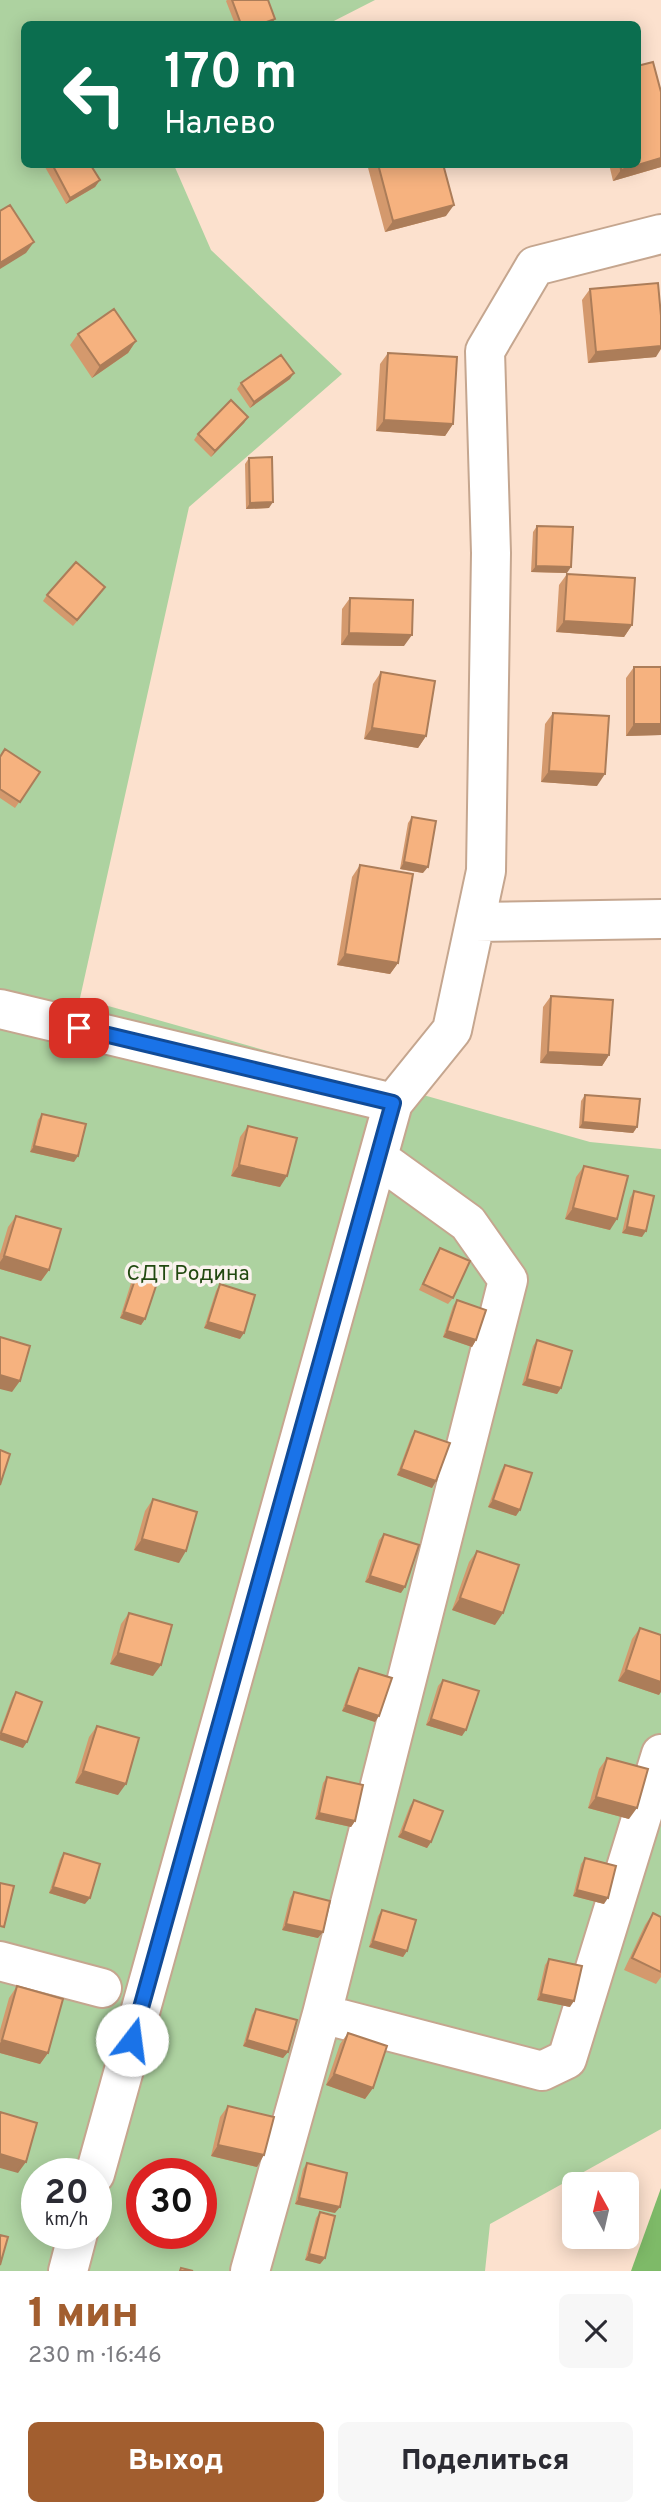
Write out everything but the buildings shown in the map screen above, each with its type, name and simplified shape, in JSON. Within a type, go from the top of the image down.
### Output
[{"type":"street","points":[[99,2158],[393,1103],[452,1030],[486,872],[491,553],[485,351],[535,266],[661,234]]},
{"type":"street","points":[[475,922],[661,919]]},
{"type":"street","points":[[0,1009],[393,1103]]},
{"type":"street","points":[[250,2271],[322,2014],[508,1280],[468,1223],[378,1158]]},
{"type":"street","points":[[322,2014],[542,2071],[567,2059],[661,1754]]},
{"type":"street","points":[[0,1961],[102,1988]]},
{"type":"street","points":[[68,2271],[74,2249]]},
{"type":"green space","name":"СДТ Родина","points":[[0,0],[375,0],[334,21],[21,21],[21,168],[175,168],[211,250],[342,374],[189,507],[80,998],[590,1142],[661,1149],[661,2129],[584,2172],[562,2172],[562,2184],[490,2224],[485,2271],[0,2271]]},
{"type":"green space","points":[[661,2188],[661,2271],[631,2271]]},
{"type":"route","points":[[79,1028],[393,1103],[132,2040]]}]
